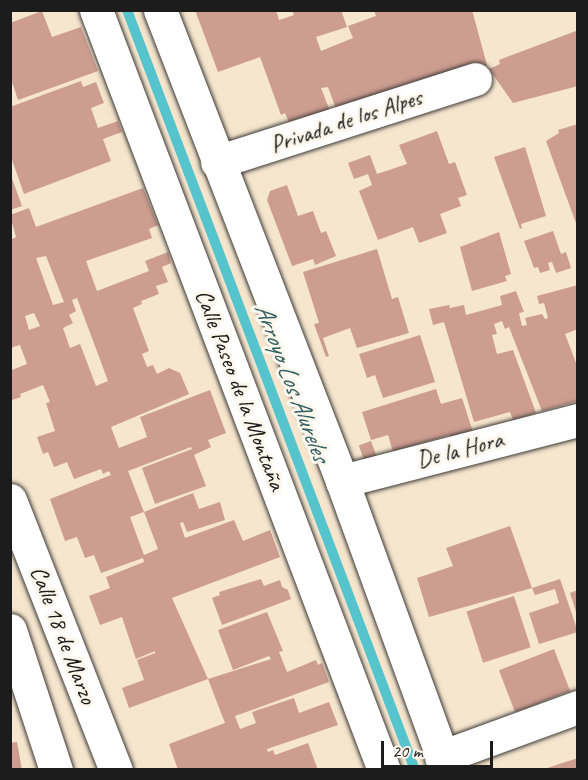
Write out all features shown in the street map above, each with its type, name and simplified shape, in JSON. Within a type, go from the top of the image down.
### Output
[{"type":"main road","name":"Calle Paseo de la Montaña","points":[[96,10],[384,770]]},
{"type":"main road","points":[[160,10],[342,481],[444,763],[578,707]]},
{"type":"main road","name":"Privada de los Alpes","points":[[217,162],[475,80]]},
{"type":"main road","name":"De la Hora","points":[[342,481],[578,420]]},
{"type":"main road","name":"Calle 18 de Marzo","points":[[10,500],[116,770]]},
{"type":"main road","name":"Calle 18 de Marzo","points":[[10,630],[56,770]]},
{"type":"building","points":[[195,10],[276,10],[279,20],[294,15],[292,10],[341,10],[347,27],[316,37],[321,51],[353,38],[348,26],[376,16],[374,10],[472,10],[487,65],[339,117],[328,87],[321,88],[333,119],[293,133],[285,113],[281,115],[260,57],[218,72]]},
{"type":"building","points":[[42,11],[52,37],[81,27],[98,71],[18,100],[10,76],[10,23]]},
{"type":"building","points":[[576,31],[578,86],[513,103],[489,69],[500,64],[499,60]]},
{"type":"building","points":[[81,81],[83,87],[96,82],[104,103],[91,108],[98,128],[118,121],[122,132],[103,139],[111,161],[24,194],[10,154],[10,107]]},
{"type":"building","points":[[578,124],[577,226],[546,141],[559,133],[558,130]]},
{"type":"building","points":[[437,131],[449,164],[455,162],[467,195],[458,198],[461,206],[440,214],[447,233],[419,243],[413,227],[378,240],[359,191],[372,185],[368,174],[354,179],[348,163],[370,155],[377,174],[407,164],[399,145]]},
{"type":"building","points":[[525,147],[546,216],[521,224],[520,229],[494,157]]},
{"type":"building","points":[[10,173],[22,206],[10,210]]},
{"type":"building","points":[[287,185],[298,216],[313,211],[321,233],[326,231],[336,256],[315,265],[313,259],[292,266],[267,200],[270,191]]},
{"type":"building","points":[[143,188],[158,225],[149,229],[152,238],[86,261],[97,291],[149,271],[145,261],[168,252],[171,263],[162,267],[168,282],[156,286],[159,294],[141,301],[142,304],[133,308],[149,351],[142,354],[147,367],[153,365],[157,374],[169,368],[180,373],[189,394],[111,427],[119,448],[147,437],[140,417],[210,390],[226,433],[208,440],[211,447],[194,455],[206,486],[155,504],[142,468],[192,449],[191,447],[128,471],[144,512],[193,493],[199,509],[220,502],[225,520],[187,532],[183,522],[180,523],[185,538],[234,520],[243,541],[270,530],[280,557],[172,598],[208,679],[129,708],[122,688],[144,680],[137,660],[155,651],[136,659],[122,617],[100,625],[89,596],[110,588],[106,577],[144,562],[143,558],[101,573],[94,555],[85,558],[77,537],[65,541],[50,499],[111,475],[109,471],[103,474],[101,469],[74,479],[67,462],[54,467],[48,452],[43,454],[37,437],[55,431],[46,403],[50,402],[43,385],[20,394],[21,397],[12,400],[10,395],[10,366],[12,370],[27,364],[20,345],[10,348],[10,240],[16,237],[10,215],[29,208],[36,227]],"holes":[[[46,256],[64,302],[53,305],[36,258]],[[77,298],[108,381],[96,386],[80,344],[70,348],[63,328],[73,323],[69,315],[76,311],[72,300]],[[34,313],[40,326],[29,330],[25,316]],[[144,512],[158,549],[144,555],[130,517]]]},
{"type":"building","points":[[553,231],[561,254],[566,252],[571,268],[556,273],[552,262],[548,263],[550,270],[540,273],[538,267],[534,268],[524,241]]},
{"type":"building","points":[[499,232],[511,274],[505,276],[507,281],[472,291],[460,247]]},
{"type":"building","points":[[377,249],[392,299],[398,297],[409,333],[357,348],[350,328],[323,338],[329,356],[326,357],[314,324],[319,323],[303,272]]},
{"type":"building","points":[[578,285],[578,329],[565,334],[578,368],[578,401],[542,411],[509,327],[505,329],[502,321],[494,324],[497,334],[492,335],[497,354],[513,350],[536,413],[513,420],[510,412],[474,422],[444,322],[433,325],[429,309],[464,305],[466,315],[502,305],[500,296],[516,291],[524,312],[519,313],[522,326],[527,325],[525,318],[542,314],[545,319],[548,318],[544,303],[539,304],[537,296]]},
{"type":"building","points":[[420,335],[435,382],[383,398],[375,375],[367,378],[359,354]]},
{"type":"building","points":[[436,389],[441,404],[462,398],[473,432],[451,438],[449,435],[393,452],[388,435],[371,440],[362,412]]},
{"type":"building","points":[[371,441],[378,460],[366,464],[359,445]]},
{"type":"building","points":[[510,526],[532,588],[429,617],[417,578],[453,566],[446,548]]},
{"type":"building","points":[[261,579],[264,586],[280,580],[282,587],[288,590],[291,599],[222,625],[212,598],[220,595],[219,592]]},
{"type":"building","points":[[560,579],[578,632],[539,644],[529,613],[559,603],[555,589],[535,595],[532,588]]},
{"type":"building","points":[[578,590],[578,615],[577,615],[570,593]]},
{"type":"building","points":[[514,596],[531,647],[483,663],[466,611]]},
{"type":"building","points":[[267,612],[283,651],[279,652],[287,672],[316,660],[318,665],[322,663],[329,682],[235,716],[240,729],[256,723],[252,712],[294,698],[299,713],[329,702],[338,725],[267,749],[268,752],[273,750],[275,755],[308,743],[318,770],[178,770],[169,744],[225,723],[208,679],[271,659],[269,656],[233,670],[218,630]]},
{"type":"building","points":[[554,649],[570,691],[515,712],[499,670]]},
{"type":"building","points":[[17,742],[22,770],[10,770],[10,743]]},
{"type":"building","points":[[578,758],[578,770],[544,770],[544,769]]},
{"type":"waterway","name":"Arroyo Los Alureles","points":[[127,10],[415,770]]}]
